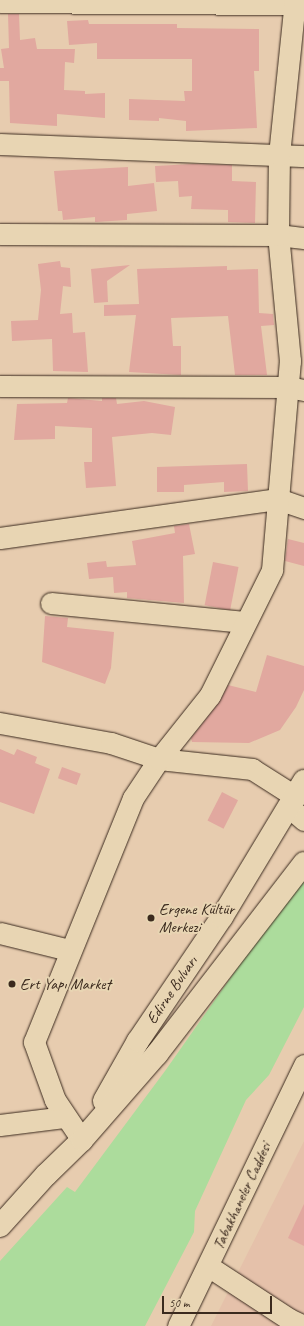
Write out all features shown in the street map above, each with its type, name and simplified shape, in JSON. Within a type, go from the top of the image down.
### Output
[{"type":"highway","name":"Edirne Bulvarı","points":[[82,1140],[138,1041],[298,801]]},
{"type":"highway","name":"Edirne Bulvarı","points":[[0,1226],[46,1175],[82,1140],[157,1054],[304,863]]},
{"type":"street","points":[[0,2],[298,2],[279,155],[278,235],[290,361],[296,389],[278,499],[272,570],[244,622],[210,695],[160,759],[133,798],[69,950],[34,1042],[55,1100],[64,1117],[82,1140]]},
{"type":"street","points":[[0,144],[304,156]]},
{"type":"street","points":[[0,234],[278,235],[304,238]]},
{"type":"street","points":[[0,386],[296,389]]},
{"type":"street","points":[[0,538],[278,499],[304,508]]},
{"type":"street","points":[[51,603],[244,622]]},
{"type":"street","points":[[0,723],[111,743],[160,759],[252,769],[298,801]]},
{"type":"street","points":[[0,933],[69,950]]},
{"type":"street","name":"Tabakhaneler Caddesi","points":[[178,1326],[304,1065]]},
{"type":"street","points":[[0,1125],[64,1117]]},
{"type":"street","points":[[208,1266],[289,1319],[304,1326]]},
{"type":"shaded area","points":[[304,1141],[304,1326],[211,1326]]},
{"type":"green space","points":[[304,873],[304,1007],[269,1075],[246,1100],[195,1211],[194,1232],[145,1326],[0,1326],[0,1261],[67,1187],[75,1192],[165,1071]]},
{"type":"building","points":[[8,14],[19,14],[20,40],[35,38],[37,49],[75,49],[74,63],[65,62],[64,90],[85,91],[85,94],[105,93],[105,118],[57,114],[57,126],[10,123],[9,81],[0,81],[0,68],[4,68],[1,49],[9,48]]},
{"type":"building","points":[[88,20],[89,24],[177,24],[177,28],[259,29],[259,71],[254,71],[257,128],[186,131],[186,121],[159,118],[159,121],[129,120],[129,99],[185,101],[184,91],[192,91],[192,59],[97,59],[97,43],[69,45],[67,21]]},
{"type":"building","points":[[193,164],[232,165],[232,181],[256,182],[255,223],[228,222],[228,210],[191,209],[192,196],[179,197],[178,181],[156,182],[155,166]]},
{"type":"building","points":[[128,167],[128,186],[154,183],[157,211],[127,214],[127,220],[95,222],[95,217],[63,220],[62,211],[58,211],[54,171]]},
{"type":"building","points":[[60,261],[61,267],[70,268],[71,287],[63,286],[60,314],[72,313],[73,333],[85,332],[88,372],[53,371],[52,339],[12,341],[11,321],[38,320],[41,290],[38,264]]},
{"type":"building","points":[[130,265],[107,281],[108,302],[94,303],[91,269]]},
{"type":"building","points":[[227,266],[227,270],[258,269],[259,313],[273,314],[274,325],[261,326],[267,375],[235,375],[228,316],[171,318],[173,346],[181,346],[181,375],[129,372],[136,315],[104,316],[104,305],[139,304],[137,269]]},
{"type":"building","points":[[68,398],[102,401],[102,398],[116,398],[117,404],[144,401],[175,407],[171,435],[152,433],[112,437],[116,486],[86,488],[84,462],[92,462],[92,428],[55,426],[55,439],[14,440],[17,404],[67,403]]},
{"type":"building","points":[[247,464],[248,491],[224,492],[224,482],[184,485],[184,492],[157,492],[157,467]]},
{"type":"building","points":[[189,524],[195,554],[183,556],[184,603],[127,598],[127,592],[114,593],[113,577],[89,579],[87,563],[106,561],[107,567],[136,565],[132,541],[175,533],[174,526]]},
{"type":"building","points":[[288,539],[304,543],[304,566],[285,561]]},
{"type":"building","points":[[213,562],[239,567],[230,610],[205,605]]},
{"type":"building","points":[[45,616],[68,618],[67,627],[114,632],[111,668],[105,684],[42,662]]},
{"type":"building","points":[[267,655],[304,666],[304,690],[296,707],[280,730],[249,743],[192,742],[191,738],[219,702],[228,685],[256,692]]},
{"type":"building","points":[[0,749],[14,755],[17,749],[37,757],[35,763],[50,769],[34,814],[0,802]]},
{"type":"building","points":[[62,767],[81,774],[77,785],[58,778]]},
{"type":"building","points":[[222,792],[238,800],[224,829],[207,821]]},
{"type":"building","points":[[304,1204],[304,1246],[288,1238]]},
{"type":"place","name":"Ergene Kültür Merkezi","points":[[151,918]]},
{"type":"place","name":"Ert Yapı Market","points":[[12,984]]}]
